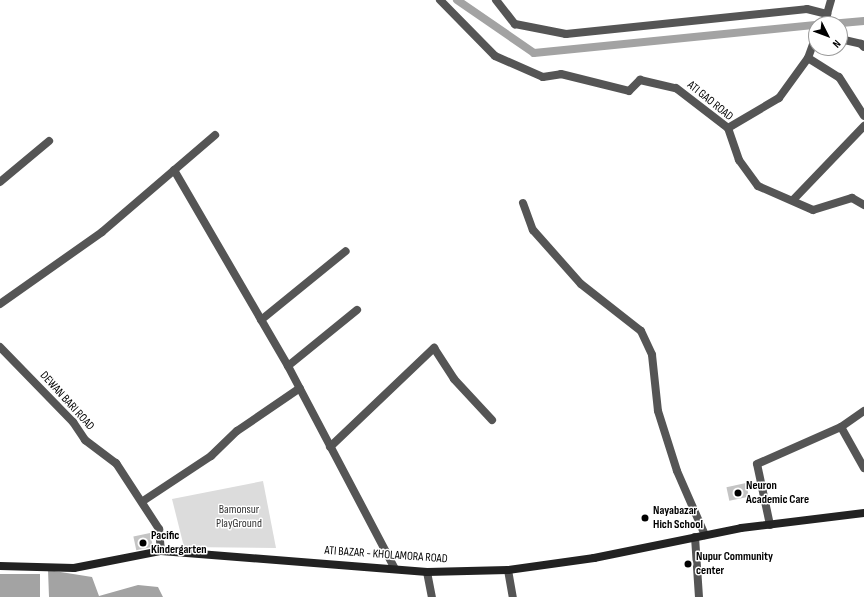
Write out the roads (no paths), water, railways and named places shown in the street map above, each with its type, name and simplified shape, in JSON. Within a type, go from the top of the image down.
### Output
[{"type":"main road","name":"ATI BAZAR - KHOLAMORA ROAD","points":[[0,566],[74,568],[161,551],[427,572],[508,570],[594,558],[705,535],[864,513]]},
{"type":"street","name":"ATI GAO ROAD","points":[[440,0],[495,56],[543,77],[561,74],[628,91],[640,80],[676,88],[728,128],[739,160],[758,186],[814,210],[852,198],[864,205]]},
{"type":"street","points":[[496,0],[515,24],[566,34],[807,9],[827,14],[830,0]]},
{"type":"street","points":[[848,42],[864,47]]},
{"type":"street","points":[[728,128],[779,98],[808,58],[839,77],[864,116]]},
{"type":"street","points":[[793,200],[864,126]]},
{"type":"street","points":[[0,304],[102,232],[215,135]]},
{"type":"street","points":[[0,182],[49,141]]},
{"type":"street","points":[[174,170],[288,366],[395,569]]},
{"type":"street","points":[[523,203],[533,230],[581,284],[641,331],[652,355],[658,411],[677,471],[705,535]]},
{"type":"street","points":[[262,320],[346,251]]},
{"type":"street","points":[[288,366],[357,310]]},
{"type":"street","name":"DEWAN BARI ROAD","points":[[0,347],[73,422],[85,440],[116,463],[143,500],[158,529],[161,551]]},
{"type":"street","points":[[330,447],[434,348],[454,379],[492,420]]},
{"type":"street","points":[[143,500],[211,456],[238,431],[300,388]]},
{"type":"street","points":[[770,525],[757,464],[841,427],[864,411]]},
{"type":"street","points":[[841,427],[864,468]]},
{"type":"street","points":[[695,537],[699,597]]},
{"type":"street","points":[[508,570],[513,597]]},
{"type":"street","points":[[427,572],[432,597]]},
{"type":"waterway","points":[[457,0],[534,53],[808,26]]},
{"type":"waterway","points":[[848,22],[864,21]]},
{"type":"place","name":"Neuron Academic Care","points":[[738,493]]},
{"type":"place","name":"Nayabazar Hich School","points":[[645,518]]},
{"type":"place","name":"Pacific Kindergarten","points":[[143,543]]},
{"type":"place","name":"Nupur Community center","points":[[688,564]]},
{"type":"park label","name":"Bamonsur PlayGround","points":[[239,517]]}]
